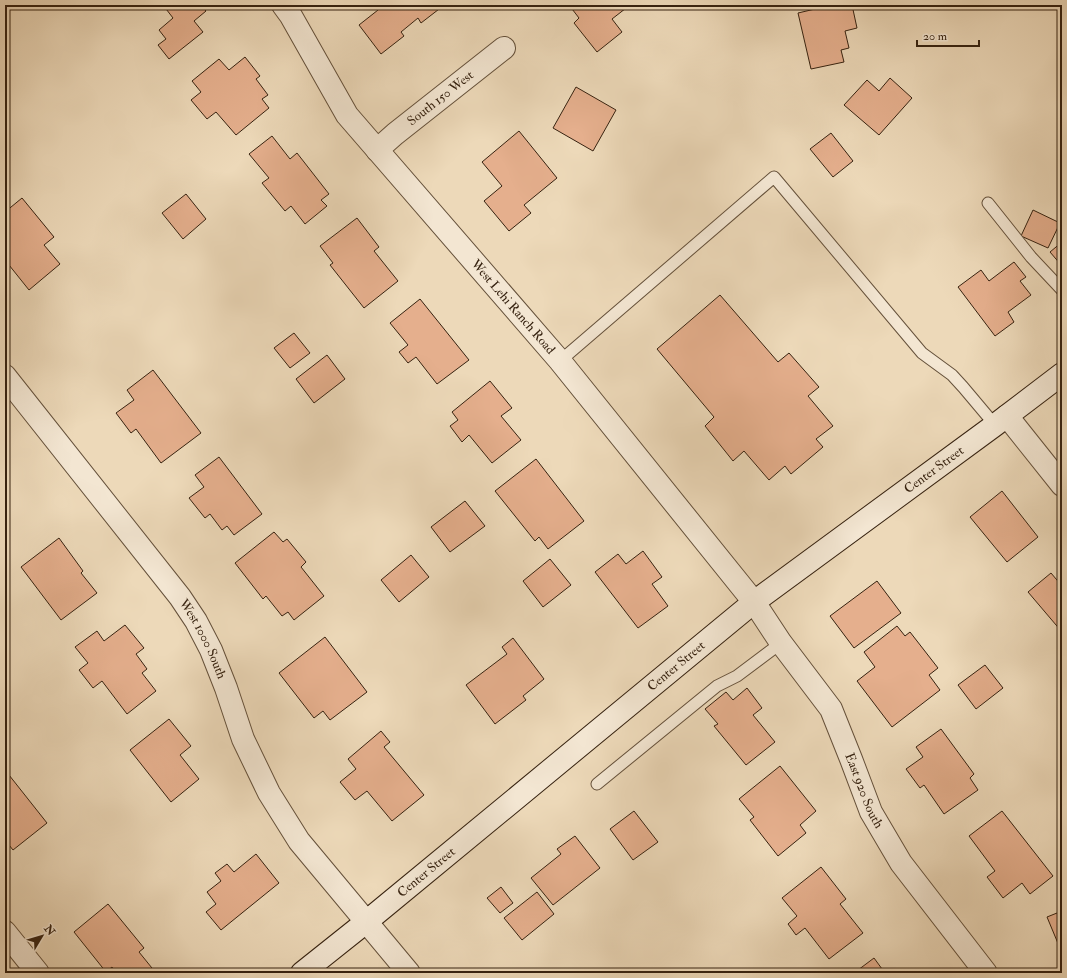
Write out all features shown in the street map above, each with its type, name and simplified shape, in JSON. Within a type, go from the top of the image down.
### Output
[{"type":"street","name":"West Lehi Ranch Road","points":[[283,5],[291,16],[347,115],[560,361],[754,602]]},
{"type":"street","name":"South 150 West","points":[[378,150],[395,134],[504,48]]},
{"type":"street","name":"Center Street","points":[[302,973],[754,602],[1062,374]]},
{"type":"street","name":"West 1000 South","points":[[5,376],[180,597],[196,621],[211,650],[226,688],[243,739],[269,793],[299,841],[409,973]]},
{"type":"street","points":[[1001,420],[1062,485]]},
{"type":"street","name":"East 920 South","points":[[754,602],[781,643],[831,709],[871,812],[901,863],[986,973]]},
{"type":"street","points":[[5,932],[38,973]]},
{"type":"lane","points":[[560,361],[774,177],[922,353],[952,375],[1001,420]]},
{"type":"lane","points":[[988,203],[1031,257],[1062,290]]},
{"type":"lane","points":[[597,784],[717,686],[736,676],[781,643]]},
{"type":"building","points":[[163,5],[201,5],[206,11],[194,21],[203,32],[169,59],[158,45],[166,39],[159,30],[173,18]]},
{"type":"building","points":[[374,5],[443,6],[421,23],[418,18],[401,32],[404,36],[381,54],[359,25],[378,10]]},
{"type":"building","points":[[569,5],[630,5],[612,19],[622,32],[597,52],[574,23],[579,18]]},
{"type":"building","points":[[832,5],[852,5],[857,28],[845,31],[849,48],[841,50],[844,62],[811,69],[798,13]]},
{"type":"building","points":[[245,57],[260,76],[256,79],[268,95],[262,99],[269,108],[236,135],[216,112],[207,119],[191,100],[201,92],[192,81],[219,59],[229,70]]},
{"type":"building","points":[[890,78],[912,98],[879,135],[844,105],[867,80],[879,91]]},
{"type":"building","points":[[576,87],[616,110],[593,151],[553,128]]},
{"type":"building","points":[[519,131],[557,178],[524,205],[531,213],[509,231],[484,201],[502,186],[482,162]]},
{"type":"building","points":[[831,133],[853,161],[833,177],[810,149]]},
{"type":"building","points":[[272,136],[290,159],[297,153],[329,194],[321,200],[327,206],[305,224],[291,206],[285,211],[262,183],[269,178],[249,154]]},
{"type":"building","points":[[186,194],[206,219],[183,239],[162,213]]},
{"type":"building","points":[[22,198],[54,237],[44,245],[60,264],[29,290],[5,260],[5,212]]},
{"type":"building","points":[[1033,210],[1060,223],[1048,248],[1021,236]]},
{"type":"building","points":[[357,218],[379,247],[374,251],[398,281],[364,308],[330,265],[333,263],[320,246]]},
{"type":"building","points":[[1062,242],[1062,266],[1050,252]]},
{"type":"building","points":[[1014,262],[1026,277],[1020,281],[1031,295],[1008,312],[1014,322],[995,336],[958,287],[981,270],[989,281]]},
{"type":"building","points":[[720,295],[778,362],[789,353],[819,387],[808,396],[833,426],[816,439],[823,447],[791,474],[785,466],[769,480],[744,451],[733,461],[705,426],[714,417],[657,349]]},
{"type":"building","points":[[420,299],[469,360],[437,384],[416,357],[408,363],[399,352],[408,345],[390,323]]},
{"type":"building","points":[[294,333],[310,353],[290,368],[274,348]]},
{"type":"building","points":[[327,355],[345,379],[314,403],[296,379]]},
{"type":"building","points":[[153,370],[201,433],[161,463],[136,429],[131,433],[116,413],[134,400],[127,390]]},
{"type":"building","points":[[490,381],[512,408],[501,416],[521,440],[492,463],[469,435],[462,442],[450,426],[458,420],[452,412]]},
{"type":"building","points":[[219,457],[262,514],[234,535],[227,526],[222,530],[210,514],[205,518],[189,498],[204,487],[195,475]]},
{"type":"building","points":[[536,459],[584,521],[548,549],[539,537],[535,541],[495,491]]},
{"type":"building","points":[[1002,491],[1038,537],[1007,562],[970,517]]},
{"type":"building","points":[[465,501],[485,526],[450,552],[431,527]]},
{"type":"building","points":[[274,532],[283,542],[287,539],[306,562],[301,567],[324,596],[294,620],[288,612],[282,616],[266,596],[263,599],[235,563]]},
{"type":"building","points":[[59,538],[83,571],[81,573],[97,593],[61,620],[21,567]]},
{"type":"building","points":[[643,551],[662,577],[652,584],[668,606],[638,628],[595,572],[618,554],[626,564]]},
{"type":"building","points":[[411,555],[429,577],[399,602],[381,580]]},
{"type":"building","points":[[550,559],[571,585],[543,607],[523,581]]},
{"type":"building","points":[[1051,573],[1062,586],[1062,632],[1028,592]]},
{"type":"building","points":[[877,581],[901,613],[854,648],[830,616]]},
{"type":"building","points":[[125,625],[144,648],[136,654],[147,669],[142,673],[156,691],[127,714],[102,681],[93,688],[79,670],[88,663],[75,647],[97,631],[104,641]]},
{"type":"building","points":[[897,626],[905,636],[910,632],[938,668],[929,675],[940,690],[892,727],[857,681],[875,667],[864,652]]},
{"type":"building","points":[[325,637],[367,692],[330,720],[323,711],[314,718],[279,673]]},
{"type":"building","points":[[513,638],[544,679],[523,696],[526,700],[495,724],[466,685],[507,654],[502,647]]},
{"type":"building","points":[[985,665],[1003,688],[976,709],[958,685]]},
{"type":"building","points":[[747,688],[762,708],[753,715],[775,742],[746,765],[714,726],[718,724],[705,709],[726,692],[733,700]]},
{"type":"building","points":[[169,719],[191,746],[180,755],[199,779],[171,802],[130,750]]},
{"type":"building","points":[[941,729],[974,774],[970,778],[978,790],[944,814],[924,785],[920,788],[906,769],[923,757],[916,747]]},
{"type":"building","points":[[381,731],[390,742],[384,747],[424,795],[392,821],[367,791],[355,800],[340,782],[356,769],[348,759]]},
{"type":"building","points":[[780,766],[816,811],[800,825],[806,833],[778,856],[750,820],[754,817],[739,799]]},
{"type":"building","points":[[9,775],[47,823],[13,850],[5,840],[5,778]]},
{"type":"building","points":[[634,811],[658,842],[633,860],[610,829]]},
{"type":"building","points":[[1002,811],[1053,876],[1030,894],[1022,883],[1003,898],[987,877],[995,871],[969,836]]},
{"type":"building","points":[[575,836],[600,868],[553,905],[531,878],[561,854],[557,849]]},
{"type":"building","points":[[256,854],[279,883],[221,930],[206,912],[216,904],[207,892],[221,881],[215,873],[227,864],[234,872]]},
{"type":"building","points":[[821,867],[846,899],[840,904],[863,933],[829,959],[805,928],[796,935],[788,924],[797,916],[782,898]]},
{"type":"building","points":[[501,887],[513,903],[500,913],[487,898]]},
{"type":"building","points":[[537,892],[554,914],[522,940],[504,918]]},
{"type":"building","points":[[108,904],[144,948],[139,952],[156,973],[116,973],[112,967],[106,972],[74,932]]},
{"type":"building","points":[[1062,911],[1062,953],[1047,917]]},
{"type":"building","points":[[874,958],[885,973],[854,973]]}]
